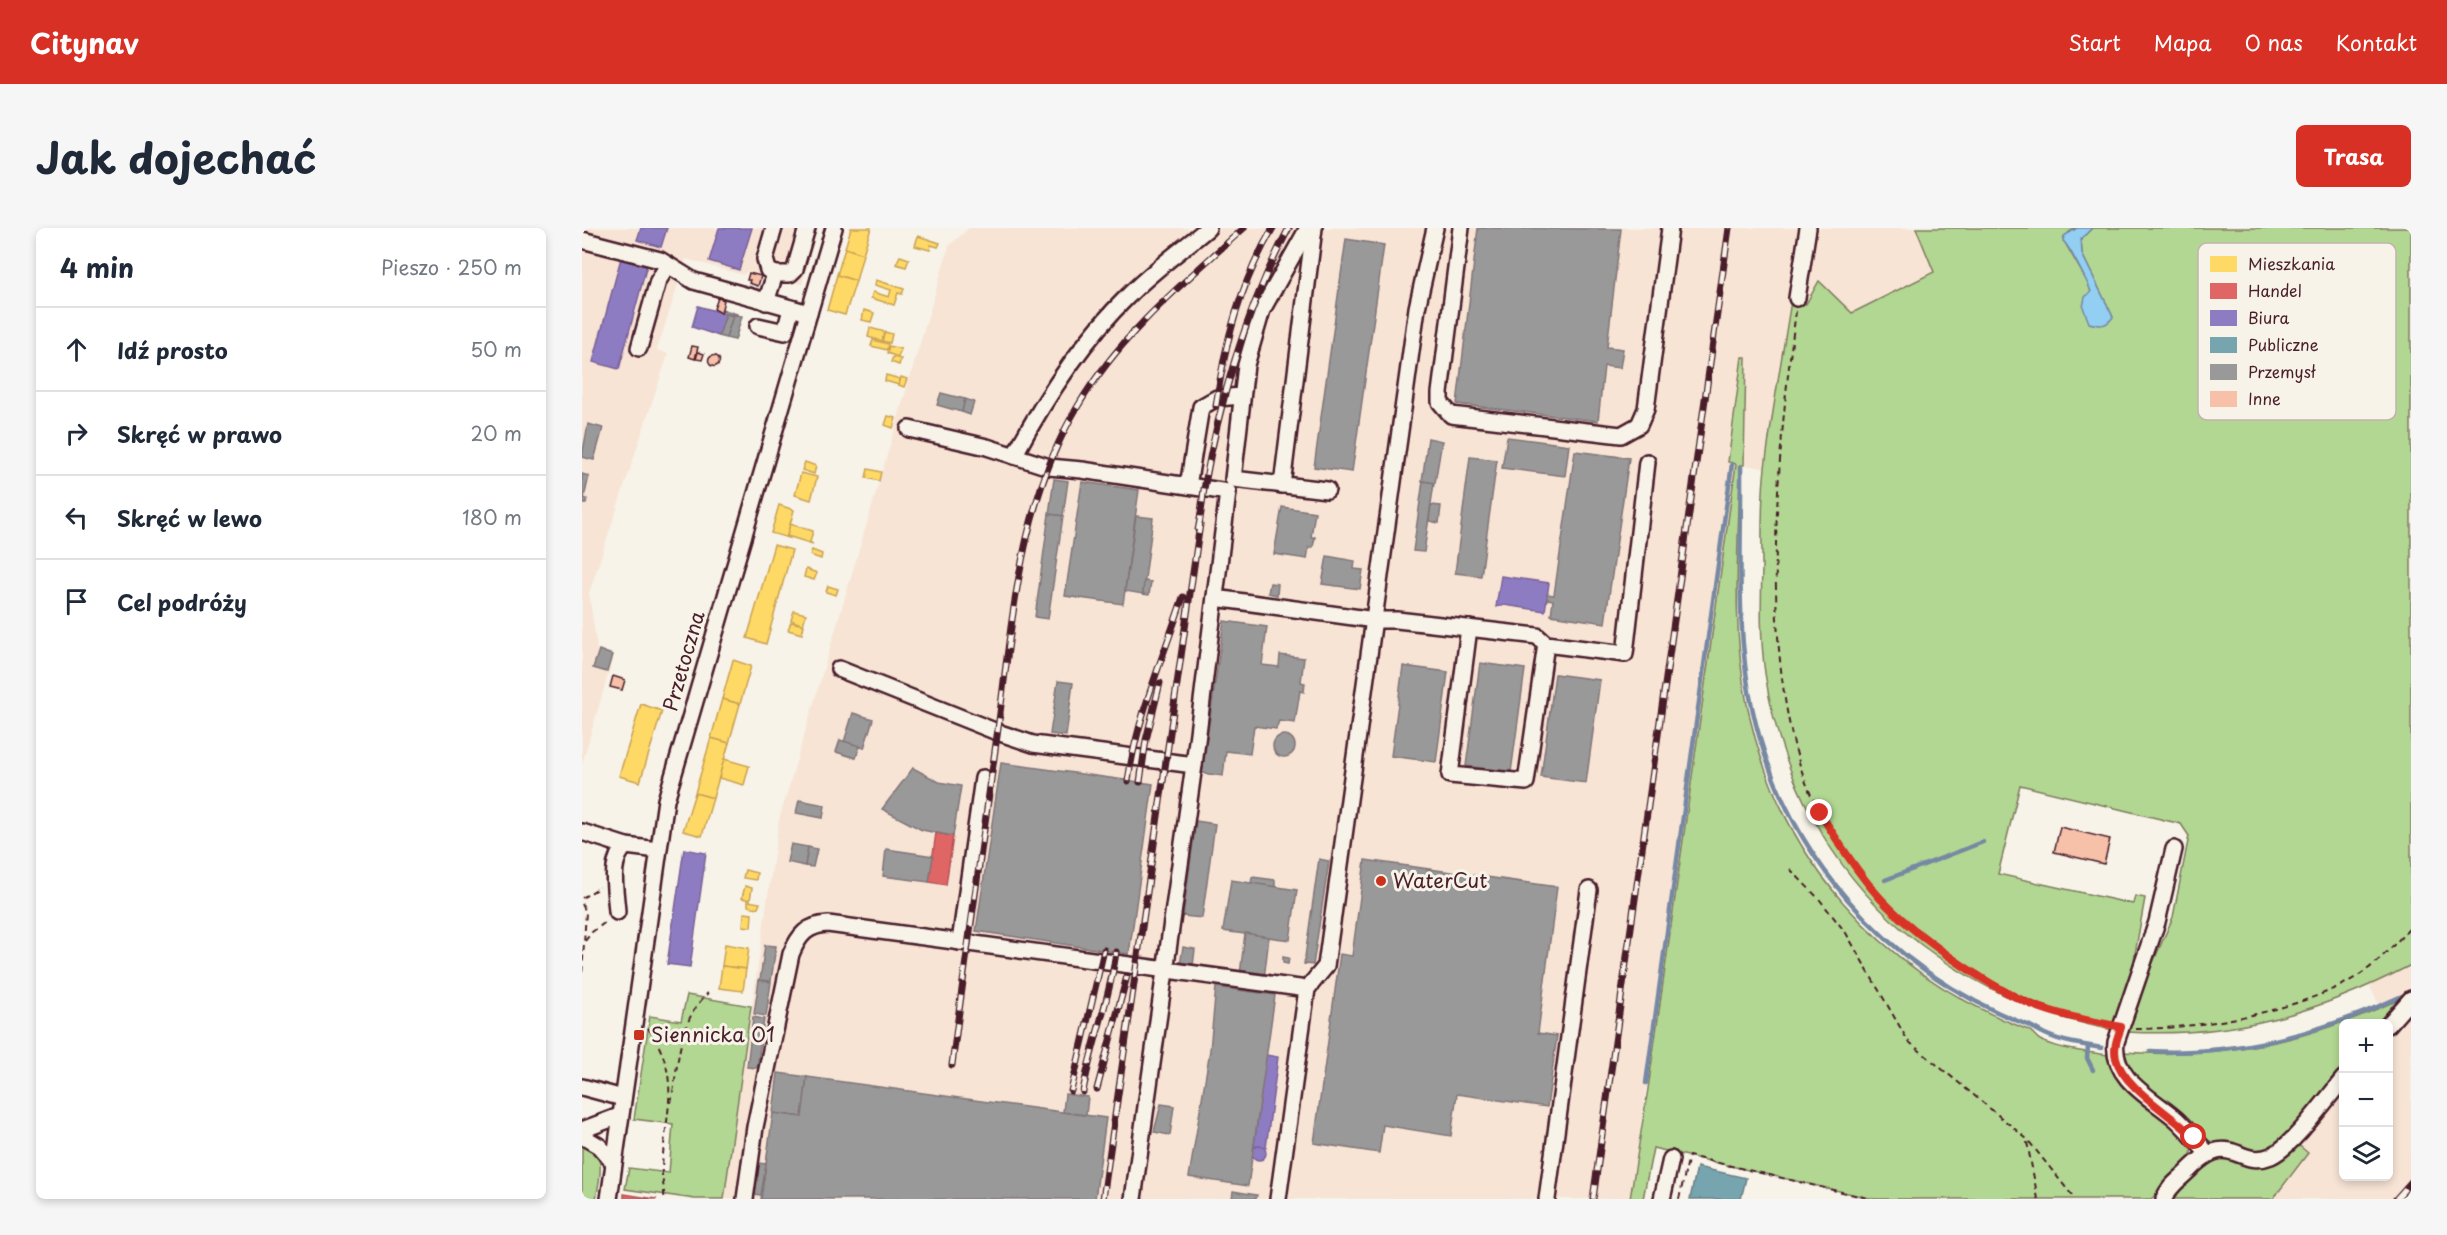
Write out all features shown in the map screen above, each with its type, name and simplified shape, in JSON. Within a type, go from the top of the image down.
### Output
[{"type":"street","points":[[774,228],[765,259],[768,270],[783,276],[795,269],[807,228]]},
{"type":"street","name":"Przetoczna","points":[[609,1199],[658,850],[671,780],[834,228]]},
{"type":"street","points":[[1014,456],[1034,419],[1075,356],[1128,295],[1208,228]]},
{"type":"street","points":[[1308,228],[1262,310],[1246,365],[1233,479],[1327,490]]},
{"type":"street","points":[[1281,485],[1314,228]]},
{"type":"street","points":[[1278,1199],[1306,989],[1326,966],[1417,308],[1436,228]]},
{"type":"street","points":[[1461,228],[1440,393],[1444,410],[1451,415],[1622,435],[1640,425],[1646,409],[1670,228]]},
{"type":"street","points":[[1797,298],[1808,228]]},
{"type":"street","points":[[582,240],[660,260],[694,281],[809,313]]},
{"type":"street","points":[[639,348],[658,281],[668,265]]},
{"type":"street","points":[[766,302],[775,274]]},
{"type":"street","points":[[758,326],[784,333],[792,309]]},
{"type":"street","points":[[1188,486],[1201,406],[1217,398],[1242,396]]},
{"type":"street","points":[[909,429],[1049,467],[1228,492],[1194,765],[1133,1199]]},
{"type":"street","points":[[1215,598],[1375,620],[1397,620],[1538,636],[1546,645],[1624,654],[1647,462]]},
{"type":"street","points":[[1469,628],[1450,775],[1526,782],[1546,645]]},
{"type":"street","points":[[839,669],[1033,744],[1194,765]]},
{"type":"street","points":[[960,942],[983,778]]},
{"type":"street","points":[[582,832],[626,846],[658,850]]},
{"type":"street","points":[[616,912],[615,862],[618,852],[626,846]]},
{"type":"street","points":[[2174,849],[2157,922],[2115,1046],[2120,1067],[2136,1087],[2176,1119],[2207,1153]]},
{"type":"street","points":[[1547,1199],[1589,890]]},
{"type":"street","points":[[745,1199],[755,1127],[791,954],[798,939],[814,926],[828,924],[1166,972],[1306,989]]},
{"type":"street","points":[[2393,1019],[2411,999]]},
{"type":"street","points":[[2164,1199],[2177,1182],[2207,1153],[2226,1150],[2258,1158],[2274,1154],[2339,1082]]},
{"type":"street","points":[[582,1087],[623,1098]]},
{"type":"street","points":[[582,1130],[619,1116]]},
{"type":"street","points":[[582,1136],[599,1146],[613,1162]]},
{"type":"street","points":[[1662,1199],[1671,1159]]},
{"type":"path","points":[[1797,298],[1783,430],[1778,557],[1779,621],[1788,715],[1800,764],[1820,813],[1849,860],[1882,900],[1921,934],[1968,968],[2032,1004],[2067,1015],[2121,1027],[2156,1029],[2195,1026],[2251,1014],[2328,991],[2366,971],[2411,927]]},
{"type":"path","points":[[1790,869],[1820,900],[1846,933],[1908,1041],[2027,1139],[2075,1199]]},
{"type":"path","points":[[582,904],[586,912],[582,974]]},
{"type":"path","points":[[585,942],[592,932],[615,917],[616,912]]},
{"type":"path","points":[[664,1199],[661,1170],[682,1037],[693,1009],[708,993]]},
{"type":"path","points":[[644,1036],[646,1024],[666,1059],[671,1078],[670,1109]]},
{"type":"path","points":[[2027,1139],[2038,1199]]},
{"type":"path","points":[[1679,1199],[1689,1156],[1871,1199]]},
{"type":"shaded area","points":[[582,228],[818,228],[802,284],[748,271],[743,275],[686,259],[657,350],[668,354],[589,593],[597,649],[614,654],[582,764]]},
{"type":"shaded area","points":[[969,228],[1916,228],[1934,272],[1852,313],[1820,282],[1806,304],[1791,302],[1765,468],[1737,464],[1630,1199],[724,1199],[779,820],[949,246]]},
{"type":"shaded area","points":[[2411,965],[2411,1199],[2273,1199],[2308,1153],[2280,1128],[2339,1060],[2339,1181],[2393,1181],[2393,1019],[2386,1019],[2370,986]]},
{"type":"green space","points":[[1916,228],[2077,228],[2069,232],[2064,241],[2089,285],[2091,293],[2113,317],[2082,254],[2081,239],[2092,228],[2411,228],[2411,965],[2342,997],[2274,1019],[2203,1031],[2127,1032],[2144,983],[2173,917],[2189,836],[2181,824],[2020,785],[1998,874],[2133,904],[2135,896],[2145,898],[2133,965],[2113,1030],[2056,1016],[2029,1006],[1953,967],[1905,932],[1877,906],[1831,848],[1811,815],[1782,746],[1772,710],[1762,647],[1764,480],[1791,301],[1806,304],[1819,281],[1852,313],[1934,272]]},
{"type":"green space","points":[[1742,357],[1746,357],[1744,465],[1740,465],[1737,615],[1739,645],[1747,704],[1762,760],[1783,812],[1811,860],[1844,903],[1882,942],[1926,976],[1974,1005],[2028,1030],[2038,1039],[2072,1050],[2107,1055],[2116,1076],[2127,1090],[2168,1121],[2186,1138],[2190,1146],[2189,1161],[2174,1179],[2151,1199],[1874,1199],[1653,1148],[1643,1199],[1630,1199],[1648,1089],[1736,464],[1728,462]]},
{"type":"green space","points":[[687,995],[751,1006],[724,1199],[695,1199],[625,1189],[629,1168],[669,1173],[673,1124],[634,1119],[650,1016],[681,1021]]},
{"type":"green space","points":[[2402,998],[2387,1019],[2351,1019]]},
{"type":"green space","points":[[2339,1024],[2339,1076],[2300,1122],[2266,1150],[2253,1151],[2205,1140],[2136,1077],[2121,1052],[2195,1053],[2231,1050],[2299,1036]]},
{"type":"green space","points":[[2295,1142],[2308,1153],[2273,1199],[2170,1199],[2201,1165],[2219,1156],[2252,1164]]},
{"type":"green space","points":[[582,1143],[596,1153],[599,1160],[600,1174],[596,1199],[582,1199]]},
{"type":"water","points":[[2077,228],[2092,228],[2081,239],[2082,254],[2113,317],[2108,323],[2102,325],[2089,323],[2083,307],[2085,297],[2091,292],[2074,257],[2063,241],[2064,236]]},
{"type":"building: Mieszkania","points":[[851,228],[871,228],[863,254],[845,248]]},
{"type":"building: Mieszkania","points":[[918,236],[940,243],[938,247],[931,245],[930,250],[915,246]]},
{"type":"building: Mieszkania","points":[[845,248],[863,254],[856,281],[837,275]]},
{"type":"building: Mieszkania","points":[[900,256],[909,259],[906,267],[896,264]]},
{"type":"building: Mieszkania","points":[[837,275],[856,281],[845,315],[827,310]]},
{"type":"building: Mieszkania","points":[[876,280],[904,289],[902,294],[898,293],[894,305],[871,298],[873,292],[889,297],[891,290],[875,285]]},
{"type":"building: Mieszkania","points":[[864,310],[874,313],[871,322],[862,320]]},
{"type":"building: Mieszkania","points":[[870,328],[885,332],[882,341],[868,337]]},
{"type":"building: Mieszkania","points":[[885,332],[892,334],[890,343],[882,341]]},
{"type":"building: Mieszkania","points":[[873,340],[888,344],[887,350],[871,346]]},
{"type":"building: Mieszkania","points":[[889,346],[901,349],[898,357],[887,353]]},
{"type":"building: Mieszkania","points":[[893,357],[901,359],[899,365],[891,362]]},
{"type":"building: Mieszkania","points":[[886,375],[900,379],[899,385],[885,381]]},
{"type":"building: Mieszkania","points":[[901,377],[907,379],[904,387],[899,385]]},
{"type":"building: Mieszkania","points":[[888,416],[896,418],[893,428],[885,425]]},
{"type":"building: Mieszkania","points":[[805,462],[816,466],[814,474],[802,470]]},
{"type":"building: Mieszkania","points":[[868,469],[881,472],[879,481],[866,478]]},
{"type":"building: Mieszkania","points":[[801,473],[817,477],[811,500],[795,495]]},
{"type":"building: Mieszkania","points":[[779,505],[794,510],[787,536],[789,538],[771,533]]},
{"type":"building: Mieszkania","points":[[790,524],[813,531],[810,542],[813,544],[787,536]]},
{"type":"building: Mieszkania","points":[[774,545],[792,550],[766,644],[747,638]]},
{"type":"building: Mieszkania","points":[[812,550],[822,554],[821,559],[810,555]]},
{"type":"building: Mieszkania","points":[[806,569],[817,573],[814,580],[804,577]]},
{"type":"building: Mieszkania","points":[[828,586],[838,589],[836,595],[826,592]]},
{"type":"building: Mieszkania","points":[[794,611],[806,614],[803,625],[791,620]]},
{"type":"building: Mieszkania","points":[[791,622],[804,625],[802,634],[788,630]]},
{"type":"building: Mieszkania","points":[[733,660],[751,666],[740,704],[722,699]]},
{"type":"building: Mieszkania","points":[[722,699],[740,704],[729,743],[711,738]]},
{"type":"building: Mieszkania","points":[[641,704],[662,711],[640,782],[619,776]]},
{"type":"building: Mieszkania","points":[[711,738],[729,743],[713,798],[695,793]]},
{"type":"building: Mieszkania","points":[[724,759],[749,766],[744,785],[719,778]]},
{"type":"building: Mieszkania","points":[[695,793],[713,798],[702,836],[683,831]]},
{"type":"building: Mieszkania","points":[[745,870],[757,873],[756,880],[743,878]]},
{"type":"building: Mieszkania","points":[[745,886],[752,888],[750,900],[742,898]]},
{"type":"building: Mieszkania","points":[[748,901],[760,903],[758,908],[748,906]]},
{"type":"building: Mieszkania","points":[[744,913],[752,914],[751,927],[743,926]]},
{"type":"building: Mieszkania","points":[[725,944],[749,948],[746,969],[722,966]]},
{"type":"building: Mieszkania","points":[[722,966],[746,969],[743,991],[719,988]]},
{"type":"building: Handel","points":[[936,833],[953,836],[946,885],[929,882]]},
{"type":"building: Handel","points":[[624,1194],[649,1198],[657,1199],[624,1199]]},
{"type":"building: Biura","points":[[641,228],[667,228],[661,247],[637,240]]},
{"type":"building: Biura","points":[[719,228],[752,228],[739,270],[709,261]]},
{"type":"building: Biura","points":[[621,258],[647,265],[619,369],[593,362]]},
{"type":"building: Biura","points":[[698,306],[726,314],[719,336],[692,327]]},
{"type":"building: Biura","points":[[1501,576],[1549,583],[1545,611],[1504,605],[1496,607]]},
{"type":"building: Biura","points":[[684,849],[706,853],[690,967],[667,964]]},
{"type":"building: Biura","points":[[1266,1055],[1278,1057],[1266,1148],[1254,1146]]},
{"type":"building: Biura","points":[[1256,1146],[1262,1146],[1266,1153],[1262,1160],[1256,1160],[1252,1156],[1252,1150]]},
{"type":"building: Publiczne","points":[[1697,1167],[1746,1178],[1741,1199],[1690,1199]]},
{"type":"building: Przemysł","points":[[1478,228],[1621,229],[1607,347],[1623,349],[1620,368],[1604,366],[1598,421],[1457,404]]},
{"type":"building: Przemysł","points":[[1346,239],[1384,245],[1352,472],[1314,467]]},
{"type":"building: Przemysł","points":[[722,309],[737,314],[737,315],[721,313]]},
{"type":"building: Przemysł","points":[[726,314],[733,316],[726,338],[719,336]]},
{"type":"building: Przemysł","points":[[733,316],[742,316],[735,340],[726,338]]},
{"type":"building: Przemysł","points":[[941,393],[965,399],[962,412],[937,405]]},
{"type":"building: Przemysł","points":[[965,399],[974,402],[970,415],[962,412]]},
{"type":"building: Przemysł","points":[[588,424],[603,428],[594,460],[582,457]]},
{"type":"building: Przemysł","points":[[1507,437],[1569,445],[1565,476],[1502,468]]},
{"type":"building: Przemysł","points":[[1428,438],[1442,441],[1435,483],[1422,481]]},
{"type":"building: Przemysł","points":[[1575,451],[1629,458],[1605,623],[1551,615],[1553,600],[1547,599],[1547,594],[1554,595]]},
{"type":"building: Przemysł","points":[[1470,457],[1497,460],[1481,576],[1455,573]]},
{"type":"building: Przemysł","points":[[582,474],[589,476],[584,498],[587,499],[586,504],[582,504]]},
{"type":"building: Przemysł","points":[[1054,479],[1068,481],[1063,516],[1049,514]]},
{"type":"building: Przemysł","points":[[1423,481],[1434,483],[1424,552],[1413,551]]},
{"type":"building: Przemysł","points":[[1082,482],[1139,490],[1123,604],[1065,596]]},
{"type":"building: Przemysł","points":[[1431,505],[1441,506],[1439,523],[1429,521]]},
{"type":"building: Przemysł","points":[[1282,507],[1315,512],[1311,537],[1315,537],[1313,547],[1309,547],[1307,559],[1274,554]]},
{"type":"building: Przemysł","points":[[1049,514],[1063,516],[1048,619],[1035,617]]},
{"type":"building: Przemysł","points":[[1136,516],[1153,518],[1143,594],[1125,591]]},
{"type":"building: Przemysł","points":[[1327,556],[1355,561],[1354,569],[1363,570],[1360,589],[1322,584]]},
{"type":"building: Przemysł","points":[[1144,581],[1151,582],[1149,595],[1143,594]]},
{"type":"building: Przemysł","points":[[1270,583],[1278,584],[1277,595],[1268,593]]},
{"type":"building: Przemysł","points":[[1224,621],[1267,627],[1262,665],[1279,667],[1280,655],[1304,658],[1301,682],[1305,683],[1304,692],[1300,691],[1295,723],[1279,721],[1276,729],[1254,726],[1250,754],[1226,751],[1223,776],[1202,773]]},
{"type":"building: Przemysł","points":[[599,650],[612,655],[607,672],[593,668]]},
{"type":"building: Przemysł","points":[[1480,663],[1525,669],[1511,772],[1466,766]]},
{"type":"building: Przemysł","points":[[1403,666],[1448,672],[1436,762],[1391,756]]},
{"type":"building: Przemysł","points":[[1555,674],[1600,680],[1586,783],[1541,777]]},
{"type":"building: Przemysł","points":[[1058,681],[1073,683],[1066,736],[1050,734]]},
{"type":"building: Przemysł","points":[[853,713],[873,719],[864,748],[844,742]]},
{"type":"building: Przemysł","points":[[1284,735],[1292,738],[1295,746],[1292,754],[1284,757],[1276,754],[1273,746],[1276,738]]},
{"type":"building: Przemysł","points":[[840,740],[860,746],[856,758],[836,752]]},
{"type":"building: Przemysł","points":[[1001,763],[1153,784],[1129,954],[976,931]]},
{"type":"building: Przemysł","points":[[913,768],[939,782],[961,786],[953,836],[922,830],[882,809]]},
{"type":"building: Przemysł","points":[[799,800],[825,805],[823,818],[796,813]]},
{"type":"building: Przemysł","points":[[1196,821],[1215,824],[1202,918],[1183,916]]},
{"type":"building: Przemysł","points":[[791,844],[808,847],[805,866],[787,862]]},
{"type":"building: Przemysł","points":[[808,847],[817,849],[813,867],[805,866]]},
{"type":"building: Przemysł","points":[[886,849],[933,856],[929,882],[883,876]]},
{"type":"building: Przemysł","points":[[1319,859],[1329,861],[1313,965],[1304,964]]},
{"type":"building: Przemysł","points":[[1365,860],[1557,887],[1538,1033],[1557,1036],[1547,1107],[1457,1094],[1451,1136],[1383,1125],[1379,1153],[1314,1143],[1340,954],[1352,956]]},
{"type":"building: Przemysł","points":[[1252,877],[1275,880],[1275,887],[1251,884]]},
{"type":"building: Przemysł","points":[[1231,880],[1297,890],[1290,940],[1223,931]]},
{"type":"building: Przemysł","points":[[1245,933],[1269,937],[1264,979],[1240,975]]},
{"type":"building: Przemysł","points":[[765,945],[776,946],[771,981],[760,980]]},
{"type":"building: Przemysł","points":[[1183,947],[1195,949],[1193,966],[1180,965]]},
{"type":"building: Przemysł","points":[[1283,957],[1289,958],[1288,964],[1283,963]]},
{"type":"building: Przemysł","points":[[759,980],[771,982],[766,1016],[754,1014]]},
{"type":"building: Przemysł","points":[[1216,987],[1275,995],[1248,1186],[1189,1177],[1210,1050]]},
{"type":"building: Przemysł","points":[[753,1017],[764,1019],[757,1068],[747,1067]]},
{"type":"building: Przemysł","points":[[778,1073],[807,1077],[802,1117],[773,1113]]},
{"type":"building: Przemysł","points":[[807,1077],[1106,1118],[1095,1199],[761,1199],[773,1113],[802,1117]]},
{"type":"building: Przemysł","points":[[1065,1094],[1088,1097],[1086,1115],[1063,1112]]},
{"type":"building: Przemysł","points":[[1161,1104],[1174,1106],[1170,1135],[1154,1132]]},
{"type":"building: Przemysł","points":[[757,1163],[766,1164],[761,1195],[752,1194]]},
{"type":"building: Przemysł","points":[[1233,1191],[1257,1195],[1256,1199],[1232,1199]]},
{"type":"building: Inne","points":[[749,273],[761,276],[758,286],[749,283],[750,280],[747,280]]},
{"type":"building: Inne","points":[[718,298],[724,300],[721,313],[714,309]]},
{"type":"building: Inne","points":[[692,346],[698,347],[695,359],[689,357]]},
{"type":"building: Inne","points":[[698,352],[704,354],[702,360],[696,359]]},
{"type":"building: Inne","points":[[714,356],[718,357],[718,365],[714,366],[710,365],[709,361],[710,357]]},
{"type":"building: Inne","points":[[613,676],[625,680],[622,690],[610,687]]},
{"type":"building: Inne","points":[[2060,827],[2110,839],[2104,864],[2054,852]]},
{"type":"waterway","points":[[1646,1083],[1732,464]]},
{"type":"waterway","points":[[1741,467],[1741,618],[1752,707],[1767,760],[1788,811],[1815,857],[1848,900],[1886,938],[1928,972],[1975,1001],[2045,1034],[2065,1041],[2102,1048]]},
{"type":"waterway","points":[[1885,880],[1983,842]]},
{"type":"waterway","points":[[2150,1051],[2183,1052],[2247,1046],[2310,1031],[2402,996]]},
{"type":"waterway","points":[[2088,1046],[2087,1058],[2093,1070]]},
{"type":"railway","points":[[952,1065],[1014,609],[1030,524],[1043,483],[1058,444],[1078,406],[1113,356],[1154,311],[1244,228]]},
{"type":"railway","points":[[1216,406],[1229,336],[1243,292],[1251,270],[1273,228]]},
{"type":"railway","points":[[1198,530],[1210,455],[1236,355],[1260,290],[1289,228]]},
{"type":"railway","points":[[1593,1199],[1729,228]]},
{"type":"railway","points":[[1103,1199],[1200,524]]},
{"type":"railway","points":[[1128,781],[1144,711],[1183,597]]},
{"type":"railway","points":[[1140,782],[1146,740],[1160,683]]},
{"type":"railway","points":[[1071,1091],[1104,950]]},
{"type":"railway","points":[[1083,1092],[1116,952]]},
{"type":"railway","points":[[1097,1089],[1127,976]]},
{"type":"railway","points":[[2396,1199],[2411,1182]]},
{"type":"place","name":"WaterCut","points":[[1381,881]]},
{"type":"place","name":"Siennicka 01","points":[[639,1035]]},
{"type":"route","points":[[1820,813],[1849,860],[1882,900],[1921,934],[1968,968],[1996,986],[2032,1004],[2058,1013],[2121,1027],[2115,1046],[2120,1067],[2136,1087],[2176,1119],[2194,1137]]}]
